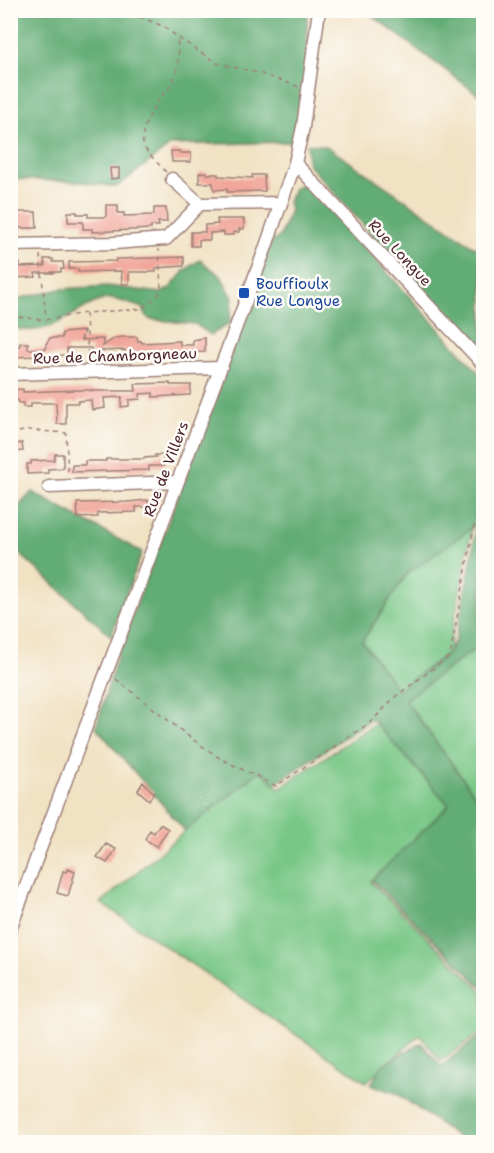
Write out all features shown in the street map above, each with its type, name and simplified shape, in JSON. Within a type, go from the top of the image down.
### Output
[{"type":"street","name":"Rue de Villers","points":[[10,929],[295,163],[303,127],[318,10]]},
{"type":"street","name":"Rue Longue","points":[[295,163],[483,365]]},
{"type":"street","points":[[172,179],[200,204],[281,203]]},
{"type":"street","points":[[10,245],[114,243],[166,238],[200,204]]},
{"type":"street","name":"Rue de Chamborgneau","points":[[10,374],[220,368]]},
{"type":"street","points":[[50,488],[177,482]]},
{"type":"path","points":[[123,10],[165,27],[177,38],[217,63],[259,73],[308,90]]},
{"type":"path","points":[[172,179],[144,146],[143,130],[176,73],[179,57],[177,38]]},
{"type":"path","points":[[10,316],[46,320],[86,313],[140,309],[158,296],[161,289],[158,239]]},
{"type":"path","points":[[39,245],[46,320]]},
{"type":"path","points":[[86,313],[89,372]]},
{"type":"path","points":[[10,434],[28,430],[66,433],[68,487]]},
{"type":"path","points":[[107,671],[192,739],[221,759],[276,786],[371,722],[396,696],[450,656],[483,486]]},
{"type":"green space","points":[[11,11],[311,11],[307,15],[308,90],[291,142],[171,145],[117,187],[82,182],[11,179]]},
{"type":"green space","points":[[366,11],[483,11],[483,98]]},
{"type":"green space","points":[[307,144],[326,146],[483,253],[483,356],[308,164]]},
{"type":"green space","points":[[308,186],[483,377],[484,518],[476,524],[481,536],[483,565],[476,648],[405,700],[483,806],[483,988],[372,880],[449,805],[372,719],[275,784],[261,770],[185,831],[96,727],[119,650],[204,429],[271,243],[280,236],[290,211],[288,201],[295,187]],"holes":[[[476,525],[455,641],[445,656],[398,690],[362,641],[407,574]]]},
{"type":"green space","points":[[200,260],[221,276],[233,298],[230,323],[211,335],[195,324],[149,319],[142,308],[109,299],[85,307],[46,328],[24,330],[11,327],[11,300],[61,289],[107,286],[161,293],[170,288],[185,270]]},
{"type":"green space","points":[[32,492],[142,552],[111,636],[11,546],[10,516]]},
{"type":"green space","points":[[483,518],[483,806],[405,700],[476,648],[481,536],[476,524]]},
{"type":"green space","points":[[472,527],[449,649],[445,655],[397,690],[362,641],[407,574]]},
{"type":"green space","points":[[376,723],[449,805],[371,882],[483,992],[483,1030],[441,1061],[420,1035],[366,1082],[101,903],[261,770],[279,788]]},
{"type":"green space","points":[[483,1033],[483,1142],[465,1142],[396,1093],[371,1085],[382,1065],[421,1043],[441,1066]]},
{"type":"building","points":[[171,151],[191,153],[191,162],[172,162]]},
{"type":"building","points":[[110,168],[119,168],[119,178],[111,179]]},
{"type":"building","points":[[207,172],[207,174],[218,174],[218,176],[253,178],[252,175],[264,175],[265,191],[214,190],[213,183],[199,183],[199,173]]},
{"type":"building","points":[[106,205],[118,205],[118,213],[124,213],[124,216],[154,215],[154,208],[166,208],[167,222],[158,222],[159,226],[151,226],[151,229],[92,232],[92,229],[83,229],[83,222],[68,222],[68,212],[88,214],[88,217],[106,217]]},
{"type":"building","points":[[36,212],[37,228],[10,227],[10,213]]},
{"type":"building","points":[[217,219],[244,219],[244,229],[234,232],[234,235],[224,235],[224,232],[210,233],[210,240],[199,240],[199,246],[191,246],[191,232],[205,232],[205,225],[218,224]]},
{"type":"building","points":[[184,257],[184,266],[156,268],[156,272],[129,272],[129,284],[122,284],[121,271],[78,272],[78,269],[69,269],[69,262]]},
{"type":"building","points":[[44,259],[63,262],[64,269],[61,269],[61,272],[35,273],[36,277],[10,278],[10,263],[20,263],[20,267],[45,266]]},
{"type":"building","points":[[84,331],[81,340],[103,339],[103,346],[115,338],[123,337],[137,337],[142,343],[180,341],[180,345],[193,345],[193,340],[205,338],[205,352],[125,354],[125,350],[100,351],[100,354],[92,355],[91,348],[67,348],[67,355],[12,357],[12,347],[20,346],[20,343],[28,343],[28,349],[46,349],[50,338],[62,338],[62,333]]},
{"type":"building","points":[[170,383],[170,385],[191,385],[190,395],[153,397],[153,393],[140,394],[140,399],[129,400],[129,406],[121,407],[122,397],[104,398],[105,408],[92,410],[91,400],[66,403],[66,424],[57,424],[56,403],[31,403],[31,407],[23,407],[23,403],[15,400],[14,390],[23,389],[23,392],[136,391],[135,384]]},
{"type":"building","points":[[22,443],[23,451],[13,452],[11,445]]},
{"type":"building","points":[[55,454],[63,454],[63,468],[48,469],[48,473],[27,474],[27,464],[31,464],[31,461],[54,460]]},
{"type":"building","points":[[155,455],[163,455],[164,466],[149,466],[149,470],[72,472],[72,465],[85,465],[85,461],[144,459],[156,457]]},
{"type":"building","points":[[148,500],[148,507],[136,507],[136,512],[98,513],[98,517],[78,518],[77,503]]},
{"type":"building","points":[[143,782],[154,793],[149,800],[138,790]]},
{"type":"building","points":[[160,824],[168,829],[157,847],[145,839],[150,830],[154,833]]},
{"type":"building","points":[[106,844],[116,849],[107,863],[97,857]]},
{"type":"building","points":[[68,869],[75,872],[68,896],[57,893],[63,871],[67,872]]},
{"type":"waterway","points":[[466,10],[484,18]]},
{"type":"place","name":"Bouffioulx Rue Longue","points":[[244,293]]}]
